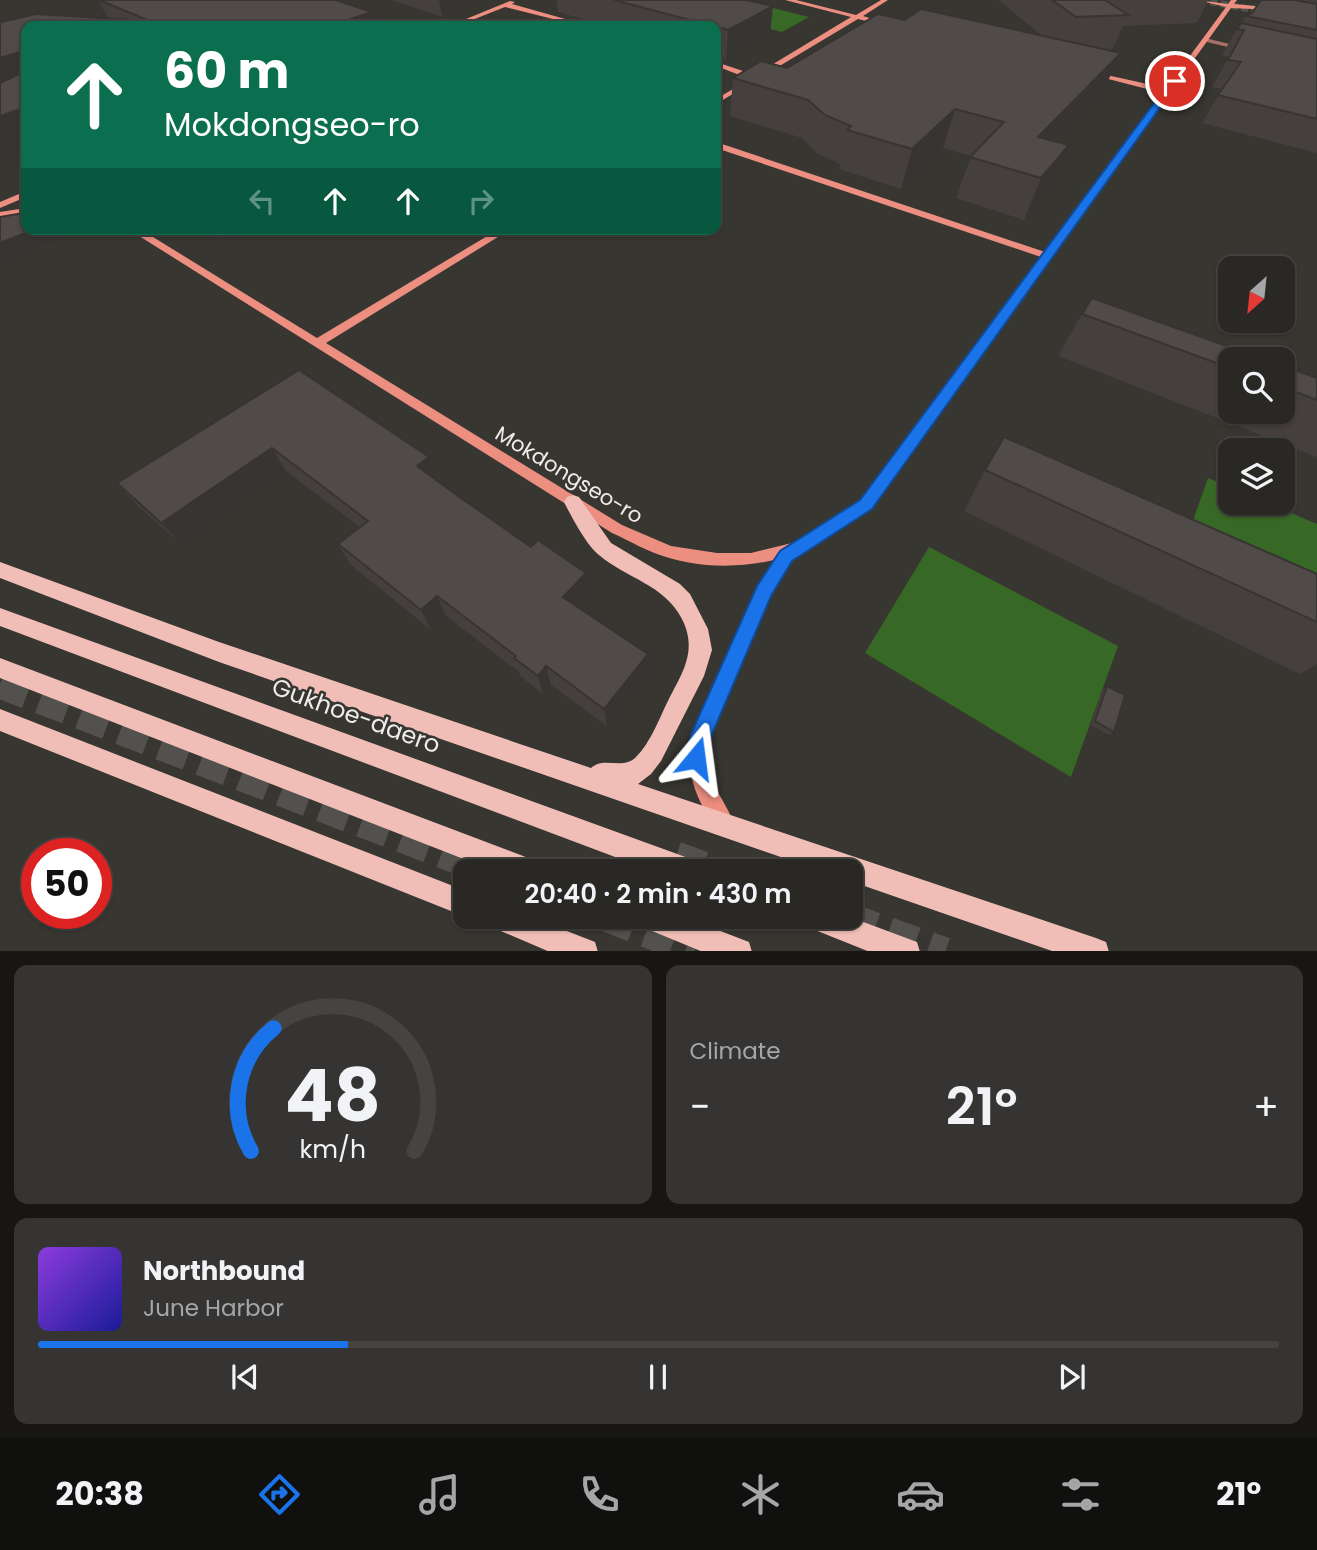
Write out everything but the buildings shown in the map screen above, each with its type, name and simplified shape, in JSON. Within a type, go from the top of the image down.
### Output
[{"type":"main road","points":[[464,21],[518,0]]},
{"type":"main road","points":[[788,0],[894,26]]},
{"type":"main road","points":[[721,99],[885,0]]},
{"type":"main road","points":[[1200,0],[1278,9]]},
{"type":"main road","points":[[1232,3],[1259,18]]},
{"type":"main road","name":"Mokdongseo-ro","points":[[144,235],[617,529],[670,552],[717,559],[751,559],[800,547],[866,505],[1232,3]]},
{"type":"main road","points":[[504,5],[569,21]]},
{"type":"main road","points":[[721,66],[755,78]]},
{"type":"main road","points":[[1085,72],[1149,87],[1165,94]]},
{"type":"main road","points":[[721,147],[1047,256]]},
{"type":"main road","points":[[0,205],[21,196]]},
{"type":"main road","points":[[0,215],[21,212]]},
{"type":"main road","points":[[317,343],[496,235]]},
{"type":"main road","points":[[573,502],[604,549],[673,590],[683,600],[698,629],[701,650],[696,669],[653,753],[643,766],[628,776],[578,773]]},
{"type":"main road","points":[[724,824],[700,779],[696,758],[702,734],[767,584],[786,556],[800,547]]},
{"type":"main road","points":[[0,570],[219,652],[1096,951]]},
{"type":"main road","name":"Gukhoe-daero","points":[[0,617],[656,859]]},
{"type":"main road","points":[[0,668],[497,859]]},
{"type":"main road","points":[[0,720],[453,899]]},
{"type":"main road","points":[[529,929],[585,951]]},
{"type":"main road","points":[[681,929],[739,951]]},
{"type":"main road","points":[[847,929],[907,951]]},
{"type":"street","points":[[1205,40],[1253,51]]},
{"type":"green space","points":[[741,0],[809,17],[782,32],[694,9]]},
{"type":"green space","points":[[1208,478],[1218,482],[1218,515],[1295,515],[1317,524],[1317,600],[1186,540]]},
{"type":"green space","points":[[929,547],[1118,646],[1071,777],[865,653]]},
{"type":"tunnel","points":[[1200,0],[1271,13]]},
{"type":"tunnel","points":[[0,684],[456,859]]},
{"type":"tunnel","points":[[676,856],[684,859]]},
{"type":"tunnel","points":[[863,922],[942,951]]},
{"type":"tunnel","points":[[636,929],[691,951]]},
{"type":"route","points":[[696,758],[712,708],[763,592],[780,563],[786,556],[866,505],[1175,81]]}]
